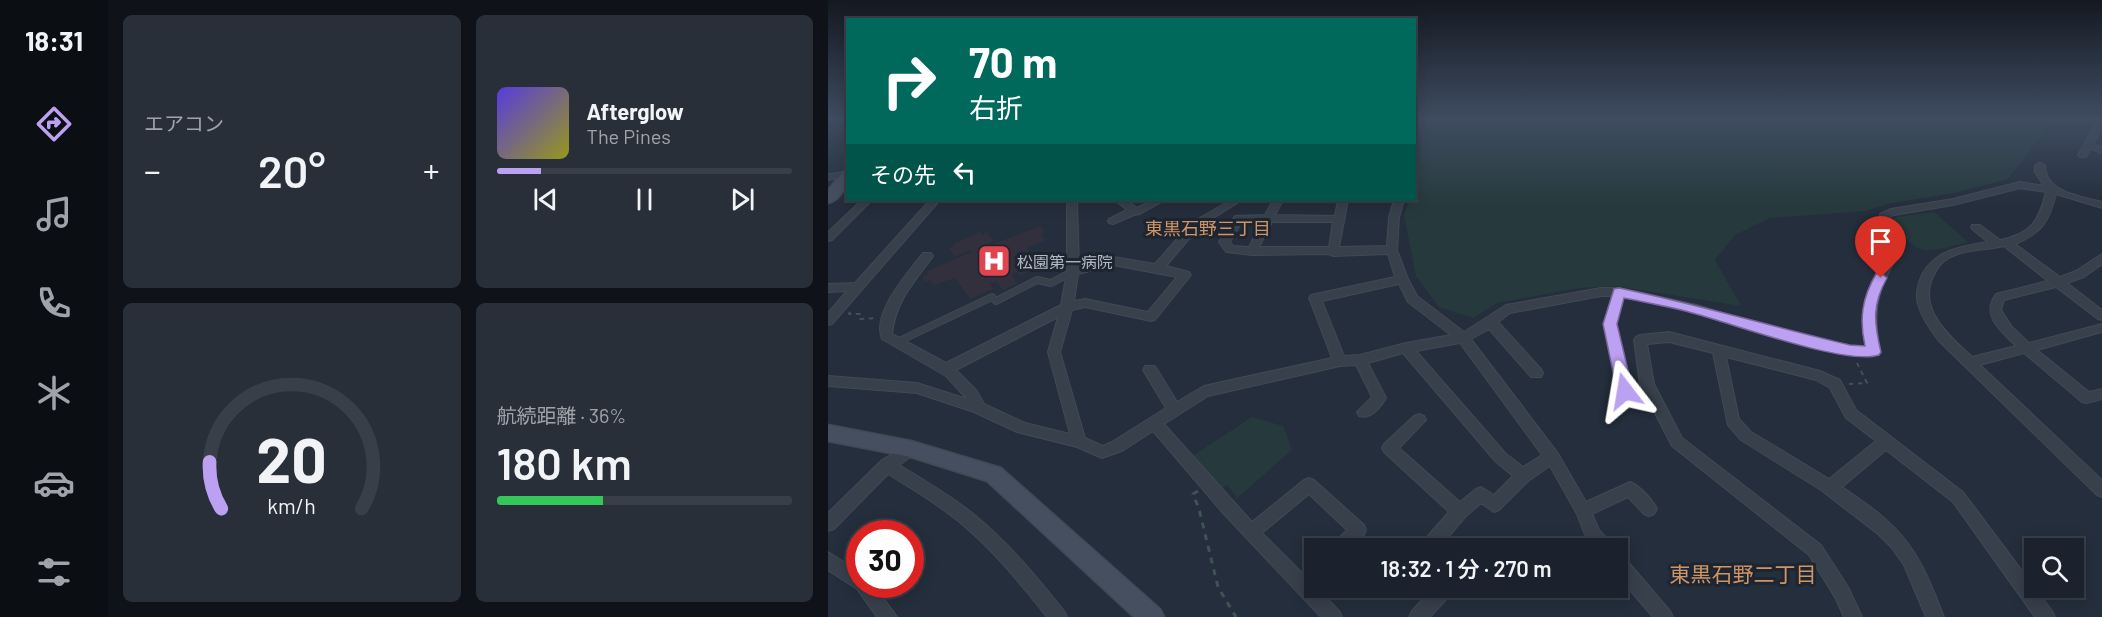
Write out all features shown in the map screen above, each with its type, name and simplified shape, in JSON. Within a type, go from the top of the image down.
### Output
[{"type":"street","points":[[2083,155],[2087,148]]},
{"type":"street","points":[[2040,165],[2040,172],[2052,190]]},
{"type":"street","points":[[828,199],[846,177]]},
{"type":"street","points":[[828,381],[917,388],[979,408],[1022,428],[1079,442],[1102,452],[1116,447],[1204,392],[1340,361],[1360,360],[1406,348],[1463,338],[1490,322],[1506,309],[1601,292],[1619,292],[1697,309],[1750,326],[1850,351],[1874,352],[1868,325],[1871,294],[1899,242],[1885,223],[1884,216],[1891,212],[1953,202],[2020,185],[2052,190],[2102,205]]},
{"type":"street","points":[[2052,190],[2039,225],[2022,238],[1949,254],[1934,262],[1921,291],[1924,308],[1935,326],[1969,363],[2099,484]]},
{"type":"street","points":[[828,238],[866,201]]},
{"type":"street","points":[[828,321],[934,201]]},
{"type":"street","points":[[1074,201],[1072,204],[1073,272],[1054,352],[1079,442]]},
{"type":"street","points":[[1121,201],[1133,211]]},
{"type":"street","points":[[1113,221],[1158,201]]},
{"type":"street","points":[[1158,268],[1195,225],[1235,201]]},
{"type":"street","points":[[1252,251],[1278,201]]},
{"type":"street","points":[[1333,252],[1343,201]]},
{"type":"street","points":[[1399,201],[1394,217],[1392,250],[1412,299],[1463,338],[1552,456],[1596,538]]},
{"type":"street","points":[[1338,219],[1239,218],[1224,242],[1230,249],[1252,251],[1392,250]]},
{"type":"street","points":[[1976,227],[2056,281],[2102,316]]},
{"type":"street","points":[[927,256],[894,300],[886,336],[948,368],[974,397],[979,408]]},
{"type":"street","points":[[2102,258],[2095,266],[2077,277],[2018,291],[2000,297],[1995,304],[1995,312],[2009,333],[2087,398],[2102,394]]},
{"type":"street","points":[[948,368],[1066,307],[1085,303],[1150,317],[1185,275],[1113,261],[1073,272]]},
{"type":"street","points":[[1340,361],[1315,298],[1402,279]]},
{"type":"street","points":[[828,288],[859,286]]},
{"type":"street","points":[[1619,292],[1610,324],[1625,391]]},
{"type":"street","points":[[1490,322],[1536,373]]},
{"type":"street","points":[[1969,363],[2026,346],[2102,328]]},
{"type":"street","points":[[1853,617],[1842,593],[1815,550],[1677,441],[1647,384],[1640,340],[1669,338],[1820,376],[1834,384],[1851,414],[1958,497],[2046,617]]},
{"type":"street","points":[[1406,348],[1501,458],[1522,476]]},
{"type":"street","points":[[1719,352],[1733,421],[1746,436],[1829,488],[1871,518],[1898,543],[1923,585],[1935,617]]},
{"type":"street","points":[[1360,360],[1379,398],[1364,412]]},
{"type":"street","points":[[1150,370],[1174,409]]},
{"type":"street","points":[[1419,420],[1389,448],[1460,512]]},
{"type":"street","points":[[1155,423],[1251,532],[1304,576]]},
{"type":"street","points":[[828,433],[911,449],[994,474],[1152,617]]},
{"type":"street","points":[[1829,488],[1885,442]]},
{"type":"street","points":[[828,524],[887,465],[911,449]]},
{"type":"street","points":[[1437,538],[1460,512],[1481,494],[1494,505],[1522,476],[1552,456]]},
{"type":"street","points":[[887,465],[943,499],[978,527],[1023,573],[1058,617]]},
{"type":"street","points":[[1251,532],[1309,485],[1358,530],[1350,538]]},
{"type":"street","points":[[1583,512],[1630,489],[1650,509]]},
{"type":"street","points":[[828,560],[846,572]]},
{"type":"street","points":[[1628,575],[1664,617]]},
{"type":"street","points":[[874,598],[888,617]]},
{"type":"street","points":[[1321,598],[1333,617]]},
{"type":"street","points":[[1418,617],[1436,598]]},
{"type":"lane","points":[[828,177],[846,175]]},
{"type":"lane","points":[[896,343],[992,297],[996,301],[1037,280],[1051,283],[1073,272]]},
{"type":"path","points":[[843,305],[855,305],[849,314],[860,314],[860,319],[889,315]]},
{"type":"path","points":[[1834,384],[1867,383],[1850,351]]},
{"type":"path","points":[[1208,484],[1193,494],[1199,509],[1218,587],[1236,617]]},
{"type":"shaded area","name":"松園第一病院","points":[[1040,226],[1045,232],[1041,234],[1045,240],[1027,248],[1041,266],[1020,276],[1017,272],[1011,274],[1017,284],[1003,290],[996,281],[990,284],[993,289],[970,299],[955,278],[934,285],[930,280],[925,282],[922,277],[928,274],[927,271],[972,252],[970,250],[955,257],[949,248],[980,232],[982,235],[987,232],[994,241],[986,244],[988,246]]},
{"type":"green space","points":[[1420,148],[2032,148],[2008,179],[1954,193],[1888,204],[1865,211],[1770,218],[1735,235],[1715,260],[1741,306],[1616,286],[1579,288],[1497,303],[1473,318],[1439,307],[1416,276],[1404,215],[1409,201],[1416,201]]},
{"type":"green space","points":[[1934,212],[1968,242],[1941,249],[1924,250],[1909,241],[1890,220],[1896,217]]},
{"type":"green space","points":[[1252,417],[1283,426],[1292,450],[1237,498],[1227,485],[1221,489],[1194,455]]},
{"type":"place","name":"松園第一病院","points":[[994,261]]},
{"type":"district","name":"東黒石野三丁目","points":[[1208,228]]},
{"type":"district","name":"東黒石野二丁目","points":[[1743,573]]},
{"type":"route","points":[[1625,391],[1610,324],[1619,292],[1697,309],[1750,326],[1850,351],[1874,352],[1868,325],[1871,294],[1881,278]]}]
